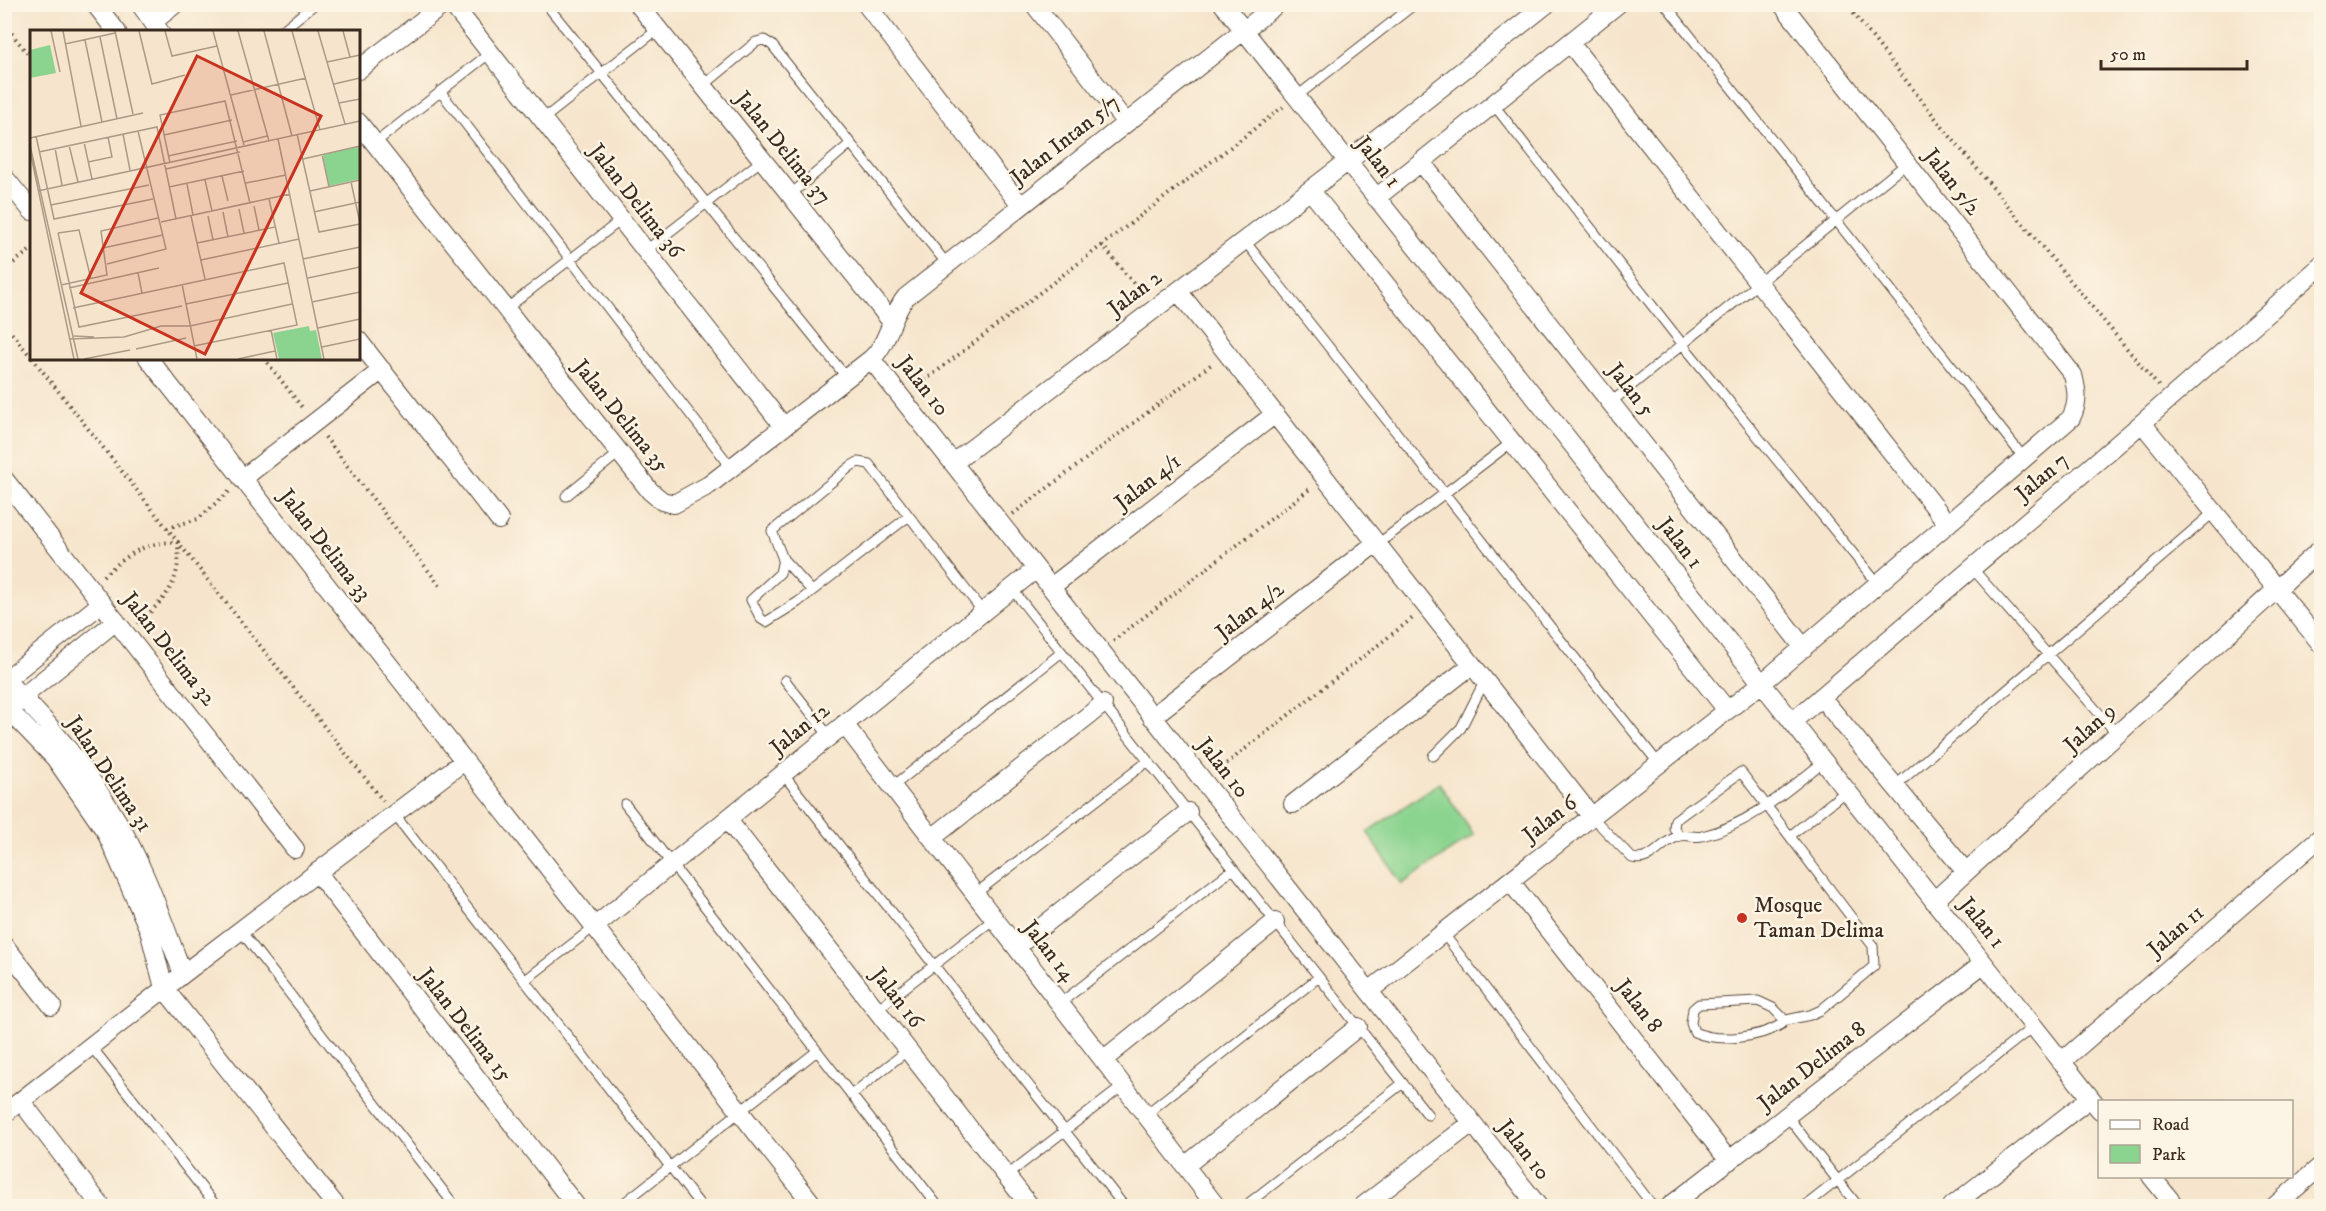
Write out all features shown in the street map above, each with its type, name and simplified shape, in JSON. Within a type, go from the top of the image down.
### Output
[{"type":"street","points":[[95,4],[115,30]]},
{"type":"street","points":[[140,4],[157,27],[175,4]]},
{"type":"street","name":"Jalan Delima 37","points":[[638,4],[891,321]]},
{"type":"street","points":[[866,4],[1021,206]]},
{"type":"street","points":[[1034,4],[1126,123]]},
{"type":"street","name":"Jalan 1","points":[[1223,4],[2095,1104]]},
{"type":"street","name":"Jalan Intan 5/7","points":[[891,321],[906,297],[1277,4]]},
{"type":"street","name":"Jalan 2","points":[[952,463],[1347,162],[1546,4]]},
{"type":"street","points":[[1376,198],[1618,4]]},
{"type":"street","name":"Jalan 5/2","points":[[1782,4],[2073,375],[2077,393]]},
{"type":"street","points":[[360,68],[444,5]]},
{"type":"street","name":"Jalan Delima 36","points":[[444,5],[490,53],[784,427]]},
{"type":"street","points":[[1570,43],[1948,524]]},
{"type":"street","name":"Jalan Delima 35","points":[[360,124],[619,453],[650,491],[662,501],[674,504],[694,494],[847,378],[871,359],[885,340],[891,321]]},
{"type":"street","name":"Jalan 5","points":[[1421,162],[1803,648]]},
{"type":"street","points":[[4,177],[30,209]]},
{"type":"street","points":[[1310,190],[1727,710]]},
{"type":"street","name":"Jalan 7","points":[[1792,722],[2169,400],[2322,265]]},
{"type":"street","points":[[1178,291],[1592,817]]},
{"type":"street","points":[[360,342],[499,520]]},
{"type":"street","name":"Jalan 10","points":[[871,359],[1472,1123],[1529,1203]]},
{"type":"street","name":"Jalan Delima 33","points":[[150,360],[814,1206]]},
{"type":"street","points":[[242,479],[382,370]]},
{"type":"street","name":"Jalan 6","points":[[1369,991],[1761,684],[2071,418],[2077,407],[2077,393]]},
{"type":"street","name":"Jalan 4/1","points":[[1051,587],[1275,414]]},
{"type":"street","points":[[2142,423],[2322,645]]},
{"type":"street","name":"Jalan Delima 32","points":[[4,479],[295,849]]},
{"type":"street","name":"Jalan 4/2","points":[[1152,717],[1377,543]]},
{"type":"street","name":"Jalan 9","points":[[1934,901],[2322,548]]},
{"type":"street","name":"Jalan 12","points":[[594,927],[1036,569]]},
{"type":"street","points":[[5,680],[102,603]]},
{"type":"street","points":[[12,704],[121,628]]},
{"type":"street","points":[[1293,804],[1472,665]]},
{"type":"street","name":"Jalan Delima 31","points":[[5,680],[12,704],[55,758],[106,832],[149,930],[164,988]]},
{"type":"street","points":[[1821,698],[1966,872]]},
{"type":"street","name":"Jalan Delima 31","points":[[12,704],[68,748],[118,823],[151,890],[183,974]]},
{"type":"street","points":[[932,838],[1103,704]]},
{"type":"street","name":"Jalan 14","points":[[844,724],[1216,1206]]},
{"type":"street","points":[[4,1114],[164,988],[464,761]]},
{"type":"street","points":[[1016,947],[1188,812]]},
{"type":"street","name":"Jalan 16","points":[[727,819],[1030,1206]]},
{"type":"street","name":"Jalan 11","points":[[2061,1062],[2322,836]]},
{"type":"street","name":"Jalan Delima 15","points":[[317,872],[576,1206]]},
{"type":"street","name":"Jalan 8","points":[[1510,881],[1729,1161]]},
{"type":"street","points":[[1103,1060],[1275,921]]},
{"type":"street","points":[[4,945],[52,1006]]},
{"type":"street","name":"Jalan Delima 8","points":[[1670,1206],[1983,964]]},
{"type":"street","points":[[164,988],[336,1206]]},
{"type":"street","points":[[1185,1166],[1358,1027]]},
{"type":"street","points":[[21,1101],[101,1206]]},
{"type":"street","points":[[1952,1206],[2095,1104]]},
{"type":"street","points":[[1363,1206],[1472,1123]]},
{"type":"street","points":[[2275,1206],[2322,1165]]},
{"type":"street","points":[[2153,1178],[2175,1206]]},
{"type":"lane","points":[[282,30],[315,4]]},
{"type":"lane","points":[[546,4],[847,378]]},
{"type":"lane","points":[[1296,97],[1415,4]]},
{"type":"lane","points":[[1665,4],[2024,458]]},
{"type":"lane","points":[[542,120],[657,30]]},
{"type":"lane","points":[[702,86],[745,49],[764,40],[780,53],[947,264]]},
{"type":"lane","points":[[375,143],[490,53]]},
{"type":"lane","points":[[440,92],[731,467]]},
{"type":"lane","points":[[1493,104],[1684,346],[1878,584]]},
{"type":"lane","points":[[790,195],[851,143]]},
{"type":"lane","points":[[645,251],[762,160]]},
{"type":"lane","points":[[1610,403],[1684,346],[1906,164]]},
{"type":"lane","points":[[506,309],[621,220]]},
{"type":"lane","points":[[1244,240],[1659,764]]},
{"type":"lane","points":[[1377,543],[1512,442]]},
{"type":"lane","points":[[566,496],[619,453]]},
{"type":"lane","points":[[813,591],[783,559],[772,537],[774,528],[858,462],[869,464],[983,612]]},
{"type":"lane","points":[[1895,786],[2214,512]]},
{"type":"lane","points":[[783,559],[780,573],[751,600],[761,619],[771,621],[909,516]]},
{"type":"lane","points":[[1972,568],[2118,735]]},
{"type":"lane","points":[[1011,589],[1428,1115]]},
{"type":"lane","points":[[892,787],[1062,652]]},
{"type":"lane","points":[[785,680],[829,736]]},
{"type":"lane","points":[[1433,756],[1461,728],[1485,680]]},
{"type":"lane","points":[[975,894],[1148,761]]},
{"type":"lane","points":[[1592,817],[1632,858],[1639,860],[1650,856],[1679,836],[1702,837],[1767,807],[1823,762]]},
{"type":"lane","points":[[1679,836],[1674,828],[1675,820],[1737,772],[1741,772],[1873,946],[1874,966],[1821,1010],[1810,1015],[1782,1021],[1782,1024],[1767,1034],[1704,1037],[1694,1032],[1690,1015],[1693,1008],[1699,1004],[1758,1001],[1773,1008],[1782,1017],[1782,1021]]},
{"type":"lane","points":[[783,774],[1124,1206]]},
{"type":"lane","points":[[1791,836],[1846,791]]},
{"type":"lane","points":[[625,804],[938,1206]]},
{"type":"lane","points":[[394,814],[701,1206]]},
{"type":"lane","points":[[1059,1004],[1233,868]]},
{"type":"lane","points":[[876,1010],[994,919]]},
{"type":"lane","points":[[524,981],[594,927]]},
{"type":"lane","points":[[240,930],[455,1206]]},
{"type":"lane","points":[[1443,933],[1653,1206]]},
{"type":"lane","points":[[1145,1115],[1319,977]]},
{"type":"lane","points":[[1805,1206],[2033,1027]]},
{"type":"lane","points":[[91,1046],[216,1206]]},
{"type":"lane","points":[[851,1095],[908,1050]]},
{"type":"lane","points":[[620,1206],[817,1051]]},
{"type":"lane","points":[[1245,1206],[1403,1083]]},
{"type":"lane","points":[[1006,1176],[1123,1086]]},
{"type":"lane","points":[[1787,1116],[1858,1206]]},
{"type":"path","points":[[1846,4],[1944,129],[2169,400]]},
{"type":"path","points":[[4,24],[30,56]]},
{"type":"path","points":[[902,398],[1296,97]]},
{"type":"path","points":[[1102,245],[1154,309]]},
{"type":"path","points":[[4,270],[30,250]]},
{"type":"path","points":[[4,324],[30,356]]},
{"type":"path","points":[[1000,523],[1226,352]]},
{"type":"path","points":[[34,360],[378,795]]},
{"type":"path","points":[[266,360],[441,587]]},
{"type":"path","points":[[1101,651],[1325,477]]},
{"type":"path","points":[[166,528],[198,519],[242,479]]},
{"type":"path","points":[[90,587],[127,555],[144,546],[178,542]]},
{"type":"path","points":[[121,628],[162,601],[172,587],[180,562],[178,542]]},
{"type":"path","points":[[1203,781],[1427,607]]},
{"type":"green space","points":[[1439,783],[1474,835],[1402,884],[1367,832]]},
{"type":"place","name":"Mosque Taman Delima","points":[[1742,918]]}]
